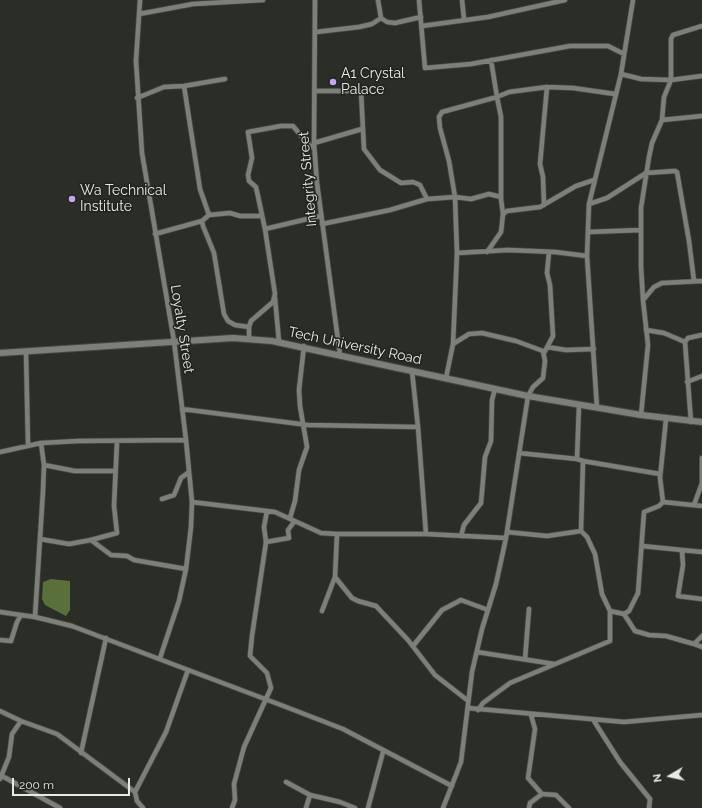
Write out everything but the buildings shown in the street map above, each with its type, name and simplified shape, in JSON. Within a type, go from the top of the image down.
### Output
[{"type":"street","name":"Loyalty Street","points":[[140,0],[136,61],[137,98],[142,153],[174,341],[192,502],[191,527],[186,569],[178,601],[160,658]]},
{"type":"street","points":[[139,14],[193,4],[263,0]]},
{"type":"street","name":"Integrity Street","points":[[315,0],[316,32],[314,148],[320,216],[340,355]]},
{"type":"street","points":[[378,0],[381,18],[386,22],[395,23],[421,17]]},
{"type":"street","points":[[419,0],[425,68],[471,64],[570,46],[608,46],[624,54]]},
{"type":"street","points":[[462,0],[464,19]]},
{"type":"street","points":[[422,26],[464,19],[488,17],[512,10],[565,0]]},
{"type":"street","points":[[597,408],[587,256],[588,204],[616,94],[633,0]]},
{"type":"street","points":[[316,32],[359,27],[372,24],[381,18]]},
{"type":"street","points":[[641,416],[648,345],[643,300],[641,230],[641,208],[646,173],[652,143],[662,120],[664,97],[671,80],[672,35],[702,26]]},
{"type":"street","points":[[486,252],[501,232],[504,214],[501,197],[502,117],[491,60]]},
{"type":"street","points":[[620,74],[641,79],[671,80],[702,76]]},
{"type":"street","points":[[137,98],[164,87],[184,86],[225,79]]},
{"type":"street","points":[[184,86],[200,189],[209,215]]},
{"type":"street","points":[[446,378],[453,344],[457,253],[455,197],[439,117],[442,112],[497,97],[509,92],[547,87],[573,88],[616,94]]},
{"type":"street","points":[[544,204],[543,177],[540,164],[547,87]]},
{"type":"street","points":[[315,91],[361,91],[364,149],[380,170],[401,183],[413,182],[420,185],[427,199]]},
{"type":"street","points":[[662,120],[702,116]]},
{"type":"street","points":[[279,342],[275,294],[265,229],[256,187],[250,181],[248,174],[252,158],[248,132],[282,126],[293,126],[308,144],[314,148]]},
{"type":"street","points":[[314,143],[362,129]]},
{"type":"street","points":[[588,204],[606,198],[646,173],[677,172],[689,241],[694,281]]},
{"type":"street","points":[[504,214],[506,211],[540,207],[576,186],[594,180]]},
{"type":"street","points":[[322,224],[390,210],[427,199],[455,197],[472,199],[489,194],[501,197]]},
{"type":"street","points":[[155,234],[202,221],[209,215],[230,213],[240,216],[261,216]]},
{"type":"street","points":[[265,229],[320,216]]},
{"type":"street","points":[[202,221],[214,253],[224,314],[228,321],[235,325],[249,327]]},
{"type":"street","points":[[588,232],[641,230]]},
{"type":"street","points":[[457,253],[508,250],[587,256]]},
{"type":"street","points":[[443,808],[461,762],[468,708],[467,700],[477,652],[506,538],[528,396],[533,387],[543,378],[545,361],[544,353],[552,336],[550,285],[547,273],[549,252]]},
{"type":"street","points":[[643,300],[654,288],[662,283],[702,281]]},
{"type":"street","points":[[249,339],[249,327],[254,318],[273,302],[275,294]]},
{"type":"street","points":[[646,330],[664,333],[680,338],[685,342]]},
{"type":"street","points":[[453,344],[469,334],[482,333],[516,341],[543,351],[544,353]]},
{"type":"street","points":[[691,422],[685,342],[688,338],[702,335]]},
{"type":"street","name":"Tech University Road","points":[[0,353],[174,341],[249,339],[304,346],[528,396],[641,416],[702,422]]},
{"type":"street","points":[[266,542],[289,538],[288,530],[292,520],[299,470],[307,447],[299,390],[304,346]]},
{"type":"street","points":[[547,347],[566,350],[594,349]]},
{"type":"street","points":[[26,352],[28,445]]},
{"type":"street","points":[[412,371],[426,534]]},
{"type":"street","points":[[687,382],[702,376]]},
{"type":"street","points":[[461,536],[464,525],[481,503],[484,457],[491,441],[492,400],[496,389]]},
{"type":"street","points":[[576,459],[580,405]]},
{"type":"street","points":[[182,409],[303,425],[418,427]]},
{"type":"street","points":[[663,502],[660,474],[666,419]]},
{"type":"street","points":[[0,452],[41,443],[78,441],[117,442],[186,440]]},
{"type":"street","points":[[40,539],[51,540],[62,544],[91,540],[117,533],[114,506],[114,471],[117,442]]},
{"type":"street","points":[[35,617],[44,465],[41,443]]},
{"type":"street","points":[[519,453],[576,459],[660,474]]},
{"type":"street","points":[[694,506],[702,484],[702,458]]},
{"type":"street","points":[[478,710],[483,702],[510,683],[610,641],[610,611],[602,594],[595,554],[587,537],[582,531],[583,461]]},
{"type":"street","points":[[44,465],[75,471],[114,471]]},
{"type":"street","points":[[162,499],[174,495],[181,478],[189,472]]},
{"type":"street","points":[[192,502],[267,511],[321,533],[426,534],[506,538]]},
{"type":"street","points":[[663,502],[702,506]]},
{"type":"street","points":[[610,611],[624,614],[629,611],[638,593],[644,512],[659,506],[663,502]]},
{"type":"street","points":[[232,808],[235,800],[234,784],[244,747],[271,688],[267,673],[250,656],[266,542],[264,527],[267,511]]},
{"type":"street","points":[[507,532],[547,536],[582,531]]},
{"type":"street","points":[[322,611],[335,577],[337,534]]},
{"type":"street","points":[[91,540],[111,555],[127,556],[139,561],[186,569]]},
{"type":"street","points":[[642,546],[702,552]]},
{"type":"street","points":[[682,551],[683,565],[678,596],[702,599]]},
{"type":"street","points":[[335,577],[352,598],[358,602],[376,606],[413,646],[435,675],[467,700]]},
{"type":"street","points":[[413,646],[442,610],[462,600],[488,610]]},
{"type":"street","points":[[525,659],[529,608]]},
{"type":"street","points":[[0,612],[35,617],[72,626],[160,658],[343,729],[383,752],[452,786]]},
{"type":"street","points":[[624,614],[635,631],[648,635],[666,636],[702,647]]},
{"type":"street","points":[[0,640],[11,641],[17,622],[22,615]]},
{"type":"street","points":[[694,644],[702,636]]},
{"type":"street","points":[[81,753],[106,638]]},
{"type":"street","points":[[477,652],[555,664]]},
{"type":"street","points":[[142,808],[137,801],[135,792],[166,732],[188,670]]},
{"type":"street","points":[[468,708],[594,721],[624,722],[702,715]]},
{"type":"street","points":[[0,711],[21,721],[57,734],[135,792]]},
{"type":"street","points":[[531,715],[535,729],[528,778],[542,794]]},
{"type":"street","points":[[21,721],[12,734],[9,757],[1,778],[60,808]]},
{"type":"street","points":[[594,721],[620,762],[650,799],[649,808]]},
{"type":"street","points":[[368,808],[383,752]]},
{"type":"street","points":[[286,782],[310,795],[340,802],[355,808]]},
{"type":"street","points":[[529,808],[530,803],[542,794],[556,795],[569,808]]},
{"type":"street","points":[[306,808],[310,795]]},
{"type":"green space","points":[[51,579],[70,581],[70,610],[66,616],[45,605],[42,599],[43,582]]},
{"type":"place","name":"A1 Crystal Palace","points":[[333,82]]},
{"type":"place","name":"Wa Technical Institute","points":[[72,199]]}]
